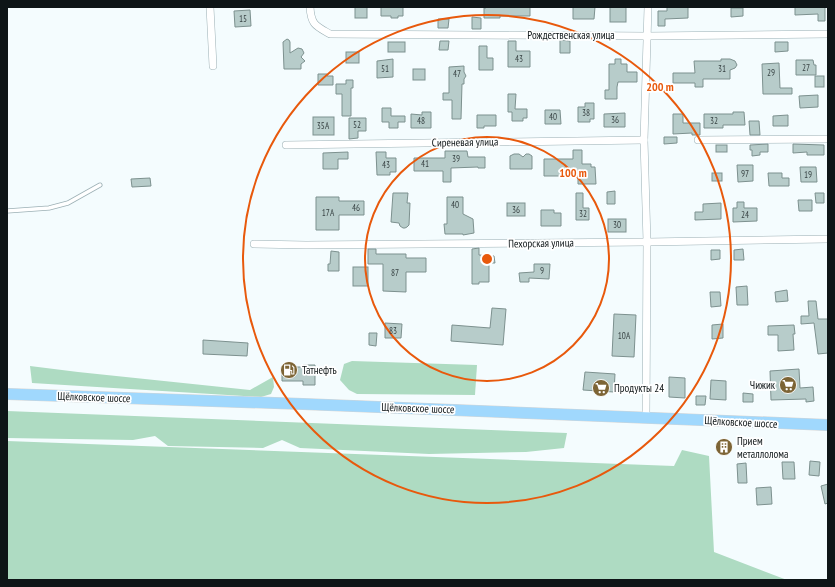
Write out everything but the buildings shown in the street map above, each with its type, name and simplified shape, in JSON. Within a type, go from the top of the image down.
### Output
[{"type":"main road","name":"Щёлковское шоссе","points":[[7,394],[280,403],[828,425]]},
{"type":"street","points":[[210,7],[213,66]]},
{"type":"street","name":"Рождественская улица","points":[[310,7],[311,17],[316,26],[330,34],[647,36],[828,34]]},
{"type":"street","points":[[646,417],[647,242],[644,140],[648,7]]},
{"type":"street","points":[[698,140],[828,139]]},
{"type":"street","name":"Сиреневая улица","points":[[286,145],[644,140]]},
{"type":"street","name":"Пехорская улица","points":[[254,244],[306,246],[828,239]]},
{"type":"lane","points":[[7,211],[49,208],[68,203],[100,185]]},
{"type":"green space","points":[[352,361],[477,365],[475,395],[357,394],[349,390],[340,380],[344,364]]},
{"type":"green space","points":[[30,366],[250,390],[273,377],[274,387],[271,394],[261,397],[32,383]]},
{"type":"green space","points":[[7,411],[567,433],[564,448],[526,452],[429,454],[300,448],[282,440],[263,448],[168,446],[155,436],[133,440],[7,438]]},
{"type":"green space","points":[[7,441],[674,466],[682,450],[709,456],[714,552],[787,580],[7,580]]},
{"type":"place","name":"Татнефть","points":[[289,370]]},
{"type":"place","name":"Чижик","points":[[788,385]]},
{"type":"place","name":"Продукты 24","points":[[601,388]]},
{"type":"place","name":"Прием металлолома","points":[[724,447]]}]
